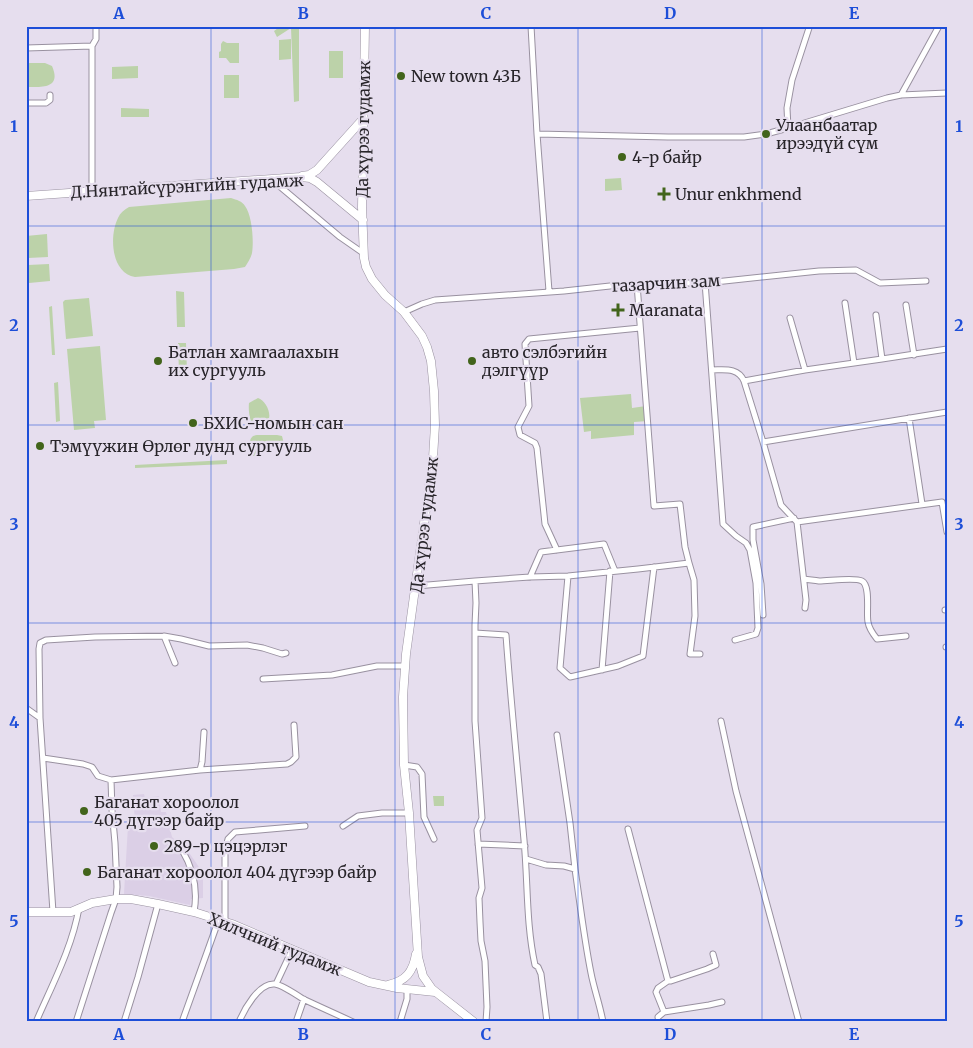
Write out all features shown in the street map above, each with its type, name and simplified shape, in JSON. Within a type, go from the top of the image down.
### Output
[{"type":"main road","name":"Да хүрээ гудамж","points":[[364,26],[363,253],[366,267],[372,279],[404,312],[422,336],[427,347],[434,390],[435,425],[433,458],[405,666],[402,711],[404,765],[419,966],[423,976],[435,992],[474,1022]]},
{"type":"main road","points":[[296,177],[307,175],[317,170],[363,118]]},
{"type":"main road","name":"Д.Нянтайсүрэнгийн гудамж","points":[[26,196],[296,177],[308,178],[317,182],[363,220]]},
{"type":"main road","name":"Хилчний гудамж","points":[[26,912],[71,912],[92,903],[116,899],[130,899],[158,904],[222,920],[356,978],[381,986],[435,992]]},
{"type":"main road","points":[[381,986],[399,982],[410,973],[416,957],[417,947]]},
{"type":"main road","points":[[410,973],[423,976]]},
{"type":"street","points":[[92,191],[92,46],[96,39],[96,26]]},
{"type":"street","points":[[531,26],[537,134],[550,291]]},
{"type":"street","points":[[901,95],[939,26]]},
{"type":"street","points":[[788,128],[787,108],[792,80],[809,28]]},
{"type":"street","points":[[26,48],[92,46]]},
{"type":"street","points":[[537,134],[744,137],[788,128],[880,99],[901,95],[947,93]]},
{"type":"street","points":[[26,103],[46,103],[50,100],[50,95]]},
{"type":"street","points":[[270,179],[340,237],[363,253]]},
{"type":"street","name":"газарчин зам","points":[[404,312],[435,300],[637,284],[705,282],[818,271],[856,270],[880,283],[926,281]]},
{"type":"street","points":[[705,282],[724,524],[746,543],[750,550],[756,583],[758,628],[756,634],[736,640]]},
{"type":"street","points":[[637,284],[654,506],[680,504],[685,547],[694,580],[695,616],[690,654],[700,654]]},
{"type":"street","points":[[845,303],[854,363]]},
{"type":"street","points":[[906,305],[914,355]]},
{"type":"street","points":[[876,315],[882,359]]},
{"type":"street","points":[[790,318],[805,370]]},
{"type":"street","points":[[557,550],[545,524],[537,448],[535,443],[520,435],[518,427],[529,406],[525,344],[529,340],[640,328]]},
{"type":"street","points":[[744,381],[947,349]]},
{"type":"street","points":[[712,370],[736,372],[742,376],[744,381],[781,505],[796,520],[804,579],[805,608]]},
{"type":"street","points":[[762,442],[947,412]]},
{"type":"street","points":[[909,418],[922,504]]},
{"type":"street","points":[[763,615],[761,584],[753,540],[753,527],[944,502],[947,532]]},
{"type":"street","points":[[530,577],[541,552],[604,544],[612,571],[602,670]]},
{"type":"street","points":[[416,586],[568,576],[688,563]]},
{"type":"street","points":[[568,576],[560,668],[570,677],[618,666],[643,656],[654,567]]},
{"type":"street","points":[[804,579],[862,581],[866,585],[867,591],[868,623],[877,639],[906,636]]},
{"type":"street","points":[[475,581],[475,721],[482,818],[477,830],[482,888],[479,898],[481,941],[485,961],[486,1022]]},
{"type":"street","points":[[475,633],[506,635],[525,846],[531,948],[535,965],[541,974],[547,1022]]},
{"type":"street","points":[[54,912],[40,718],[40,643],[46,640],[96,637],[164,636],[209,646],[247,645],[286,654]]},
{"type":"street","points":[[164,636],[175,663]]},
{"type":"street","points":[[263,679],[332,675],[377,666],[405,666]]},
{"type":"street","points":[[26,708],[40,718]]},
{"type":"street","points":[[720,721],[744,819],[799,1022]]},
{"type":"street","points":[[43,758],[84,764],[92,767],[98,776],[112,780],[200,770],[287,764],[296,757],[294,725]]},
{"type":"street","points":[[200,770],[204,732]]},
{"type":"street","points":[[557,735],[586,943],[593,984],[603,1022]]},
{"type":"street","points":[[404,765],[417,767],[422,774],[424,817],[434,839]]},
{"type":"street","points":[[76,1022],[116,899],[112,780]]},
{"type":"street","points":[[343,826],[358,816],[382,813],[409,813]]},
{"type":"street","points":[[182,1022],[222,920],[225,851],[228,839],[235,832],[305,826]]},
{"type":"street","points":[[628,829],[668,980]]},
{"type":"street","points":[[478,844],[525,846]]},
{"type":"street","points":[[182,850],[192,868],[195,882],[194,912]]},
{"type":"street","points":[[526,859],[546,865],[576,869]]},
{"type":"street","points":[[124,1022],[158,904]]},
{"type":"street","points":[[36,1022],[70,944],[79,908]]},
{"type":"street","points":[[276,984],[292,950]]},
{"type":"street","points":[[664,1012],[656,992],[658,988],[668,980],[671,981],[716,965],[713,954]]},
{"type":"street","points":[[239,1022],[246,1006],[256,994],[266,986],[276,984],[353,1022]]},
{"type":"street","points":[[400,1022],[407,999],[407,990]]},
{"type":"street","points":[[296,1022],[304,999]]},
{"type":"street","points":[[659,1022],[658,1016],[664,1012],[722,1002]]},
{"type":"shaded area","name":"289-р цэцэрлэг","points":[[144,794],[145,798],[159,796],[161,812],[166,812],[172,837],[190,854],[203,873],[203,898],[191,899],[190,905],[149,896],[124,894],[128,826],[135,821],[133,795]]},
{"type":"green space","points":[[281,26],[299,26],[299,101],[294,102],[291,28],[277,37],[274,31]]},
{"type":"green space","points":[[291,39],[291,59],[279,60],[279,40]]},
{"type":"green space","points":[[223,41],[239,43],[239,63],[230,63],[226,58],[219,58]]},
{"type":"green space","points":[[329,51],[343,51],[343,78],[329,78]]},
{"type":"green space","points":[[26,63],[45,63],[52,66],[54,79],[52,83],[43,86],[26,87]]},
{"type":"green space","points":[[138,66],[138,78],[112,79],[112,67]]},
{"type":"green space","points":[[224,75],[239,75],[239,98],[224,98]]},
{"type":"green space","points":[[121,108],[149,109],[149,117],[121,117]]},
{"type":"green space","points":[[621,178],[622,190],[605,191],[605,179]]},
{"type":"green space","points":[[231,198],[244,204],[251,222],[253,235],[252,253],[245,267],[135,277],[121,269],[114,253],[113,234],[119,216],[127,208]]},
{"type":"green space","points":[[47,234],[48,257],[28,258],[26,236]]},
{"type":"green space","points":[[49,264],[50,281],[29,283],[28,265]]},
{"type":"green space","points":[[176,291],[184,292],[185,327],[177,327]]},
{"type":"green space","points":[[89,298],[93,336],[66,339],[63,302],[65,300]]},
{"type":"green space","points":[[52,306],[55,355],[52,355],[49,307]]},
{"type":"green space","points":[[178,343],[186,343],[187,373],[179,373]]},
{"type":"green space","points":[[100,346],[106,420],[94,421],[95,428],[74,430],[67,349]]},
{"type":"green space","points":[[58,382],[60,421],[56,422],[54,383]]},
{"type":"green space","points":[[631,394],[632,408],[646,406],[648,421],[634,422],[634,435],[591,439],[591,431],[584,432],[580,398]]},
{"type":"green space","points":[[258,398],[267,406],[269,415],[267,422],[259,427],[253,424],[249,411],[249,403]]},
{"type":"green space","points":[[254,436],[282,436],[284,444],[281,446],[263,446],[261,456],[251,456],[250,441]]},
{"type":"green space","points":[[227,460],[227,464],[135,468],[135,465]]},
{"type":"green space","points":[[433,796],[444,796],[444,806],[434,806]]},
{"type":"place","name":"New town 43Б","points":[[401,76]]},
{"type":"place","name":"Улаанбаатар ирээдүй сүм","points":[[766,134]]},
{"type":"place","name":"4-р байр","points":[[622,157]]},
{"type":"place","name":"Unur enkhmend","points":[[664,194]]},
{"type":"place","name":"Maranata","points":[[618,310]]},
{"type":"place","name":"Батлан хамгаалахын их сургууль","points":[[158,361]]},
{"type":"place","name":"авто сэлбэгийн дэлгүүр","points":[[472,361]]},
{"type":"place","name":"БХИС-номын сан","points":[[193,423]]},
{"type":"place","name":"Тэмүүжин Өрлөг дунд сургууль","points":[[40,446]]},
{"type":"place","name":"Баганат хороолол 405 дүгээр байр","points":[[84,811]]},
{"type":"place","name":"289-р цэцэрлэг","points":[[154,846]]},
{"type":"place","name":"Баганат хороолол 404 дүгээр байр","points":[[87,872]]}]
